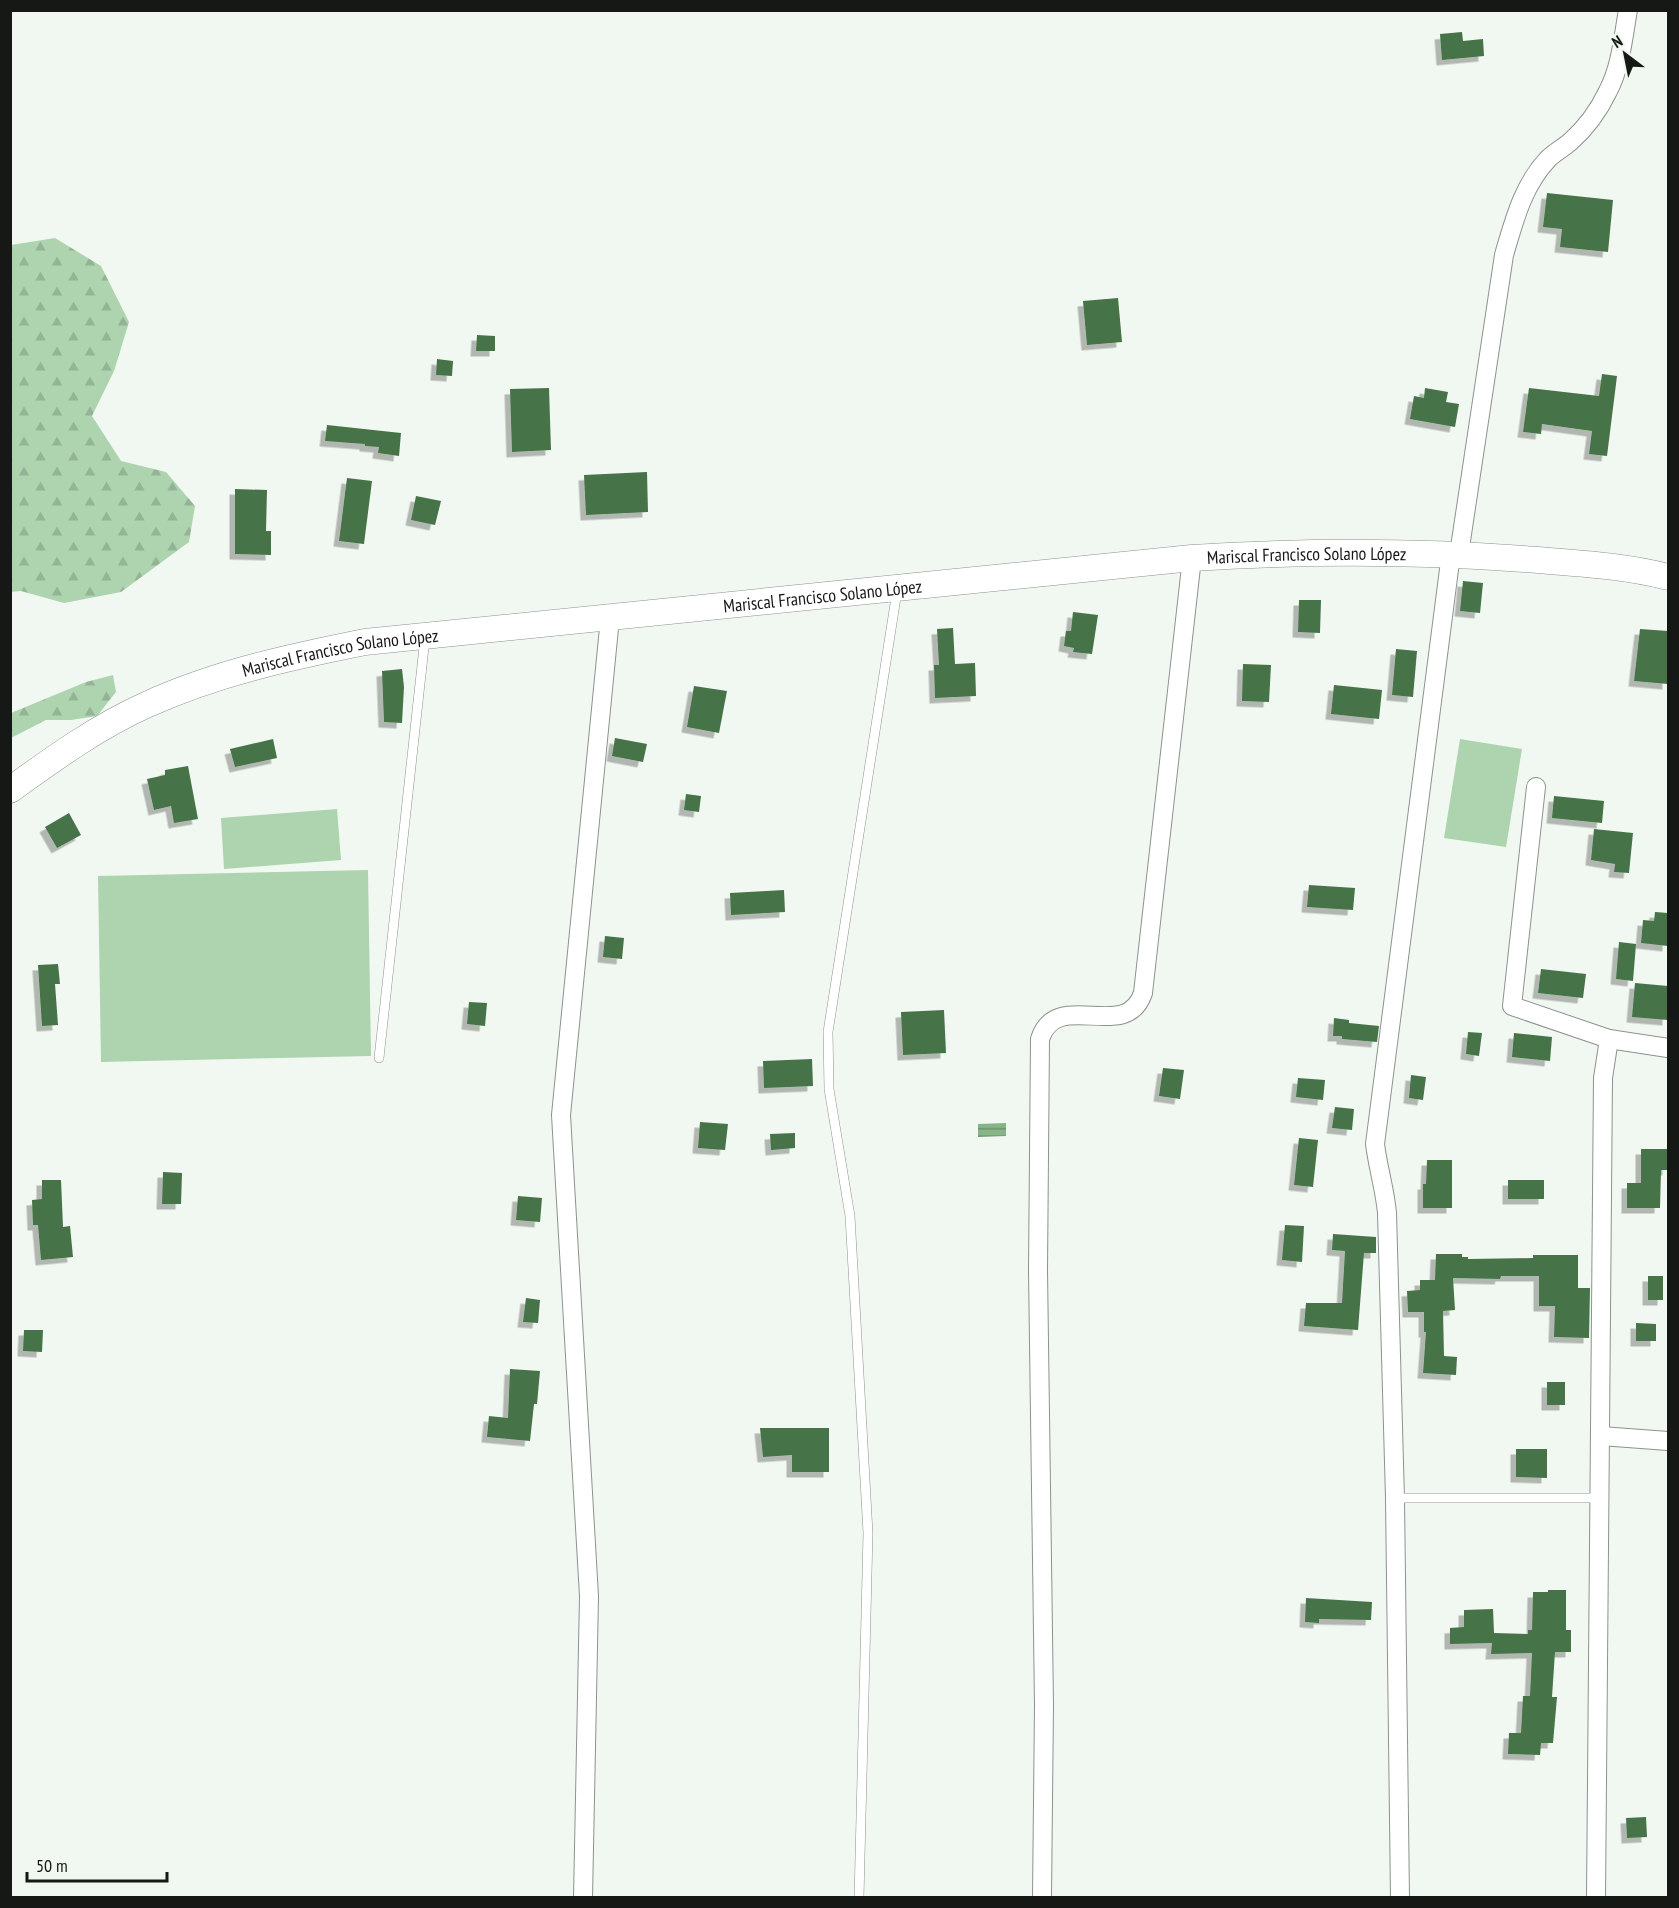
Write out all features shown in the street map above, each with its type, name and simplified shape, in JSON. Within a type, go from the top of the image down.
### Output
[{"type":"street","points":[[1400,1898],[1395,1498],[1387,1213],[1386,1198],[1377,1167],[1375,1144],[1455,554],[1504,255],[1519,206],[1531,180],[1548,159],[1572,140],[1591,119],[1609,90],[1620,60],[1628,10]]},
{"type":"street","name":"Mariscal Francisco Solano López","points":[[10,790],[105,726],[145,705],[206,680],[278,660],[365,642],[1192,558],[1271,553],[1455,554],[1585,564],[1668,577]]},
{"type":"street","points":[[1042,1898],[1044,1705],[1038,1270],[1040,1039],[1047,1025],[1061,1016],[1121,1016],[1133,1010],[1141,999],[1192,558]]},
{"type":"street","points":[[583,1898],[589,1596],[561,1115],[610,618]]},
{"type":"street","points":[[1536,787],[1512,1006],[1609,1039],[1668,1048]]},
{"type":"street","points":[[1596,1898],[1604,1078],[1609,1039]]},
{"type":"street","points":[[1601,1436],[1668,1441]]},
{"type":"lane","points":[[859,1898],[868,1533],[850,1216],[829,1089],[828,1032],[897,589]]},
{"type":"lane","points":[[379,1058],[425,636]]},
{"type":"lane","points":[[1395,1498],[1599,1498]]},
{"type":"green space","points":[[55,238],[101,266],[129,322],[114,371],[92,416],[121,461],[166,472],[195,506],[189,542],[121,592],[64,603],[21,591],[10,592],[11,245]]},
{"type":"green space","points":[[113,675],[116,692],[97,716],[71,720],[46,720],[11,738],[11,713],[86,682]]},
{"type":"green space","points":[[1460,739],[1522,749],[1506,847],[1444,838]]},
{"type":"green space","points":[[337,809],[341,860],[224,869],[221,818]]},
{"type":"green space","points":[[368,870],[371,1056],[101,1062],[98,876]]},
{"type":"shaded area","points":[[1006,1123],[1006,1136],[978,1137],[978,1124]]},
{"type":"building","points":[[1462,32],[1463,41],[1483,39],[1484,56],[1442,60],[1440,34]]},
{"type":"building","points":[[1547,193],[1613,200],[1608,252],[1560,247],[1562,229],[1543,227]]},
{"type":"building","points":[[1118,298],[1122,342],[1087,345],[1083,301]]},
{"type":"building","points":[[477,335],[495,336],[495,351],[476,351]]},
{"type":"building","points":[[437,359],[453,361],[452,376],[436,375]]},
{"type":"building","points":[[1602,374],[1617,376],[1607,456],[1589,454],[1592,431],[1542,424],[1541,434],[1523,432],[1529,388],[1599,396]]},
{"type":"building","points":[[549,388],[551,450],[512,452],[510,389]]},
{"type":"building","points":[[1425,388],[1448,392],[1446,402],[1459,404],[1455,427],[1410,419],[1414,396],[1424,398]]},
{"type":"building","points":[[327,425],[401,433],[399,456],[378,453],[379,447],[365,446],[365,444],[325,441]]},
{"type":"building","points":[[647,472],[648,512],[586,515],[584,475]]},
{"type":"building","points":[[347,478],[372,481],[364,544],[339,541]]},
{"type":"building","points":[[235,489],[267,490],[266,531],[271,531],[271,555],[235,554]]},
{"type":"building","points":[[416,496],[441,501],[435,525],[411,520]]},
{"type":"building","points":[[1463,581],[1483,583],[1480,613],[1460,611]]},
{"type":"building","points":[[1299,600],[1321,600],[1320,633],[1298,632]]},
{"type":"building","points":[[1073,612],[1098,615],[1092,654],[1073,652],[1074,648],[1064,646],[1066,631],[1071,631]]},
{"type":"building","points":[[953,628],[955,664],[975,663],[976,696],[935,698],[934,665],[939,665],[937,629]]},
{"type":"building","points":[[1640,629],[1668,631],[1668,684],[1634,681]]},
{"type":"building","points":[[1396,649],[1417,651],[1413,697],[1392,695]]},
{"type":"building","points":[[1243,664],[1271,665],[1269,702],[1242,701]]},
{"type":"building","points":[[402,669],[404,687],[402,723],[384,722],[382,671]]},
{"type":"building","points":[[1334,685],[1382,690],[1379,719],[1331,714]]},
{"type":"building","points":[[694,686],[727,691],[719,733],[687,727]]},
{"type":"building","points":[[615,738],[647,744],[643,762],[612,756]]},
{"type":"building","points":[[273,739],[277,758],[235,767],[230,749]]},
{"type":"building","points":[[188,766],[198,819],[174,823],[171,806],[154,810],[147,779],[165,775],[165,770]]},
{"type":"building","points":[[686,794],[701,796],[699,812],[684,810]]},
{"type":"building","points":[[1554,796],[1604,801],[1602,823],[1552,818]]},
{"type":"building","points":[[69,813],[81,835],[57,848],[45,827]]},
{"type":"building","points":[[1594,829],[1633,833],[1629,873],[1614,872],[1615,864],[1591,860]]},
{"type":"building","points":[[1309,885],[1355,888],[1353,910],[1307,907]]},
{"type":"building","points":[[784,890],[785,912],[731,915],[730,893]]},
{"type":"building","points":[[1655,912],[1668,913],[1668,946],[1641,943],[1643,920],[1654,921]]},
{"type":"building","points":[[605,936],[624,938],[622,959],[603,957]]},
{"type":"building","points":[[1619,942],[1636,944],[1633,981],[1616,979]]},
{"type":"building","points":[[58,964],[60,984],[55,984],[58,1025],[42,1026],[38,965]]},
{"type":"building","points":[[1541,969],[1586,974],[1583,998],[1538,993]]},
{"type":"building","points":[[1635,983],[1668,986],[1668,1020],[1632,1017]]},
{"type":"building","points":[[469,1002],[487,1003],[485,1026],[467,1024]]},
{"type":"building","points":[[944,1010],[946,1053],[903,1055],[901,1012]]},
{"type":"building","points":[[1334,1018],[1349,1020],[1349,1023],[1379,1026],[1377,1042],[1333,1036]]},
{"type":"building","points":[[1468,1032],[1482,1033],[1479,1056],[1466,1054]]},
{"type":"building","points":[[1514,1033],[1552,1037],[1550,1061],[1512,1057]]},
{"type":"building","points":[[812,1059],[813,1086],[764,1088],[763,1061]]},
{"type":"building","points":[[1163,1068],[1184,1070],[1180,1099],[1159,1096]]},
{"type":"building","points":[[1411,1075],[1426,1077],[1423,1100],[1409,1098]]},
{"type":"building","points":[[1298,1078],[1325,1080],[1323,1100],[1296,1097]]},
{"type":"building","points":[[1335,1107],[1354,1109],[1352,1130],[1332,1128]]},
{"type":"building","points":[[700,1122],[728,1124],[725,1150],[698,1148]]},
{"type":"building","points":[[795,1133],[795,1148],[771,1150],[770,1134]]},
{"type":"building","points":[[1299,1138],[1318,1140],[1313,1187],[1294,1185]]},
{"type":"building","points":[[1641,1149],[1668,1149],[1668,1170],[1661,1170],[1660,1208],[1627,1208],[1627,1183],[1641,1183]]},
{"type":"building","points":[[1427,1160],[1452,1160],[1452,1208],[1423,1208],[1423,1184],[1426,1184]]},
{"type":"building","points":[[163,1172],[182,1173],[181,1204],[162,1204]]},
{"type":"building","points":[[42,1180],[61,1180],[63,1227],[70,1226],[73,1257],[41,1260],[38,1225],[33,1225],[32,1200],[42,1199]]},
{"type":"building","points":[[1508,1180],[1544,1180],[1544,1199],[1508,1199]]},
{"type":"building","points":[[518,1196],[542,1198],[540,1222],[516,1220]]},
{"type":"building","points":[[1285,1225],[1304,1226],[1302,1262],[1282,1260]]},
{"type":"building","points":[[1333,1234],[1376,1237],[1376,1253],[1364,1253],[1358,1330],[1304,1326],[1306,1303],[1342,1303],[1345,1251],[1332,1250]]},
{"type":"building","points":[[1436,1254],[1462,1254],[1462,1257],[1468,1257],[1468,1259],[1578,1255],[1578,1288],[1590,1288],[1589,1338],[1554,1337],[1555,1306],[1539,1306],[1539,1276],[1501,1276],[1500,1279],[1453,1278],[1455,1310],[1443,1311],[1444,1356],[1457,1357],[1456,1375],[1423,1373],[1426,1332],[1424,1332],[1424,1312],[1408,1312],[1407,1291],[1420,1290],[1420,1280],[1435,1280]]},
{"type":"building","points":[[1648,1276],[1663,1276],[1663,1300],[1648,1300]]},
{"type":"building","points":[[526,1298],[540,1300],[538,1323],[523,1322]]},
{"type":"building","points":[[1636,1323],[1656,1324],[1656,1341],[1636,1341]]},
{"type":"building","points":[[24,1330],[43,1330],[42,1352],[23,1351]]},
{"type":"building","points":[[510,1369],[540,1371],[530,1441],[487,1437],[489,1416],[508,1418]]},
{"type":"building","points":[[1547,1382],[1565,1382],[1565,1405],[1547,1405]]},
{"type":"building","points":[[760,1428],[829,1428],[829,1472],[792,1472],[792,1455],[763,1457]]},
{"type":"building","points":[[1516,1449],[1547,1449],[1547,1478],[1516,1477]]},
{"type":"building","points":[[1548,1590],[1566,1590],[1566,1630],[1571,1630],[1571,1652],[1555,1652],[1552,1697],[1557,1697],[1553,1743],[1541,1743],[1540,1755],[1508,1754],[1509,1733],[1521,1733],[1523,1696],[1530,1696],[1532,1653],[1491,1654],[1492,1643],[1450,1644],[1450,1628],[1464,1627],[1464,1610],[1493,1609],[1494,1633],[1528,1634],[1528,1630],[1532,1630],[1533,1592],[1548,1592]]},
{"type":"building","points":[[1306,1598],[1372,1602],[1371,1620],[1319,1619],[1319,1623],[1305,1622]]},
{"type":"building","points":[[1646,1817],[1647,1837],[1627,1838],[1626,1818]]}]
